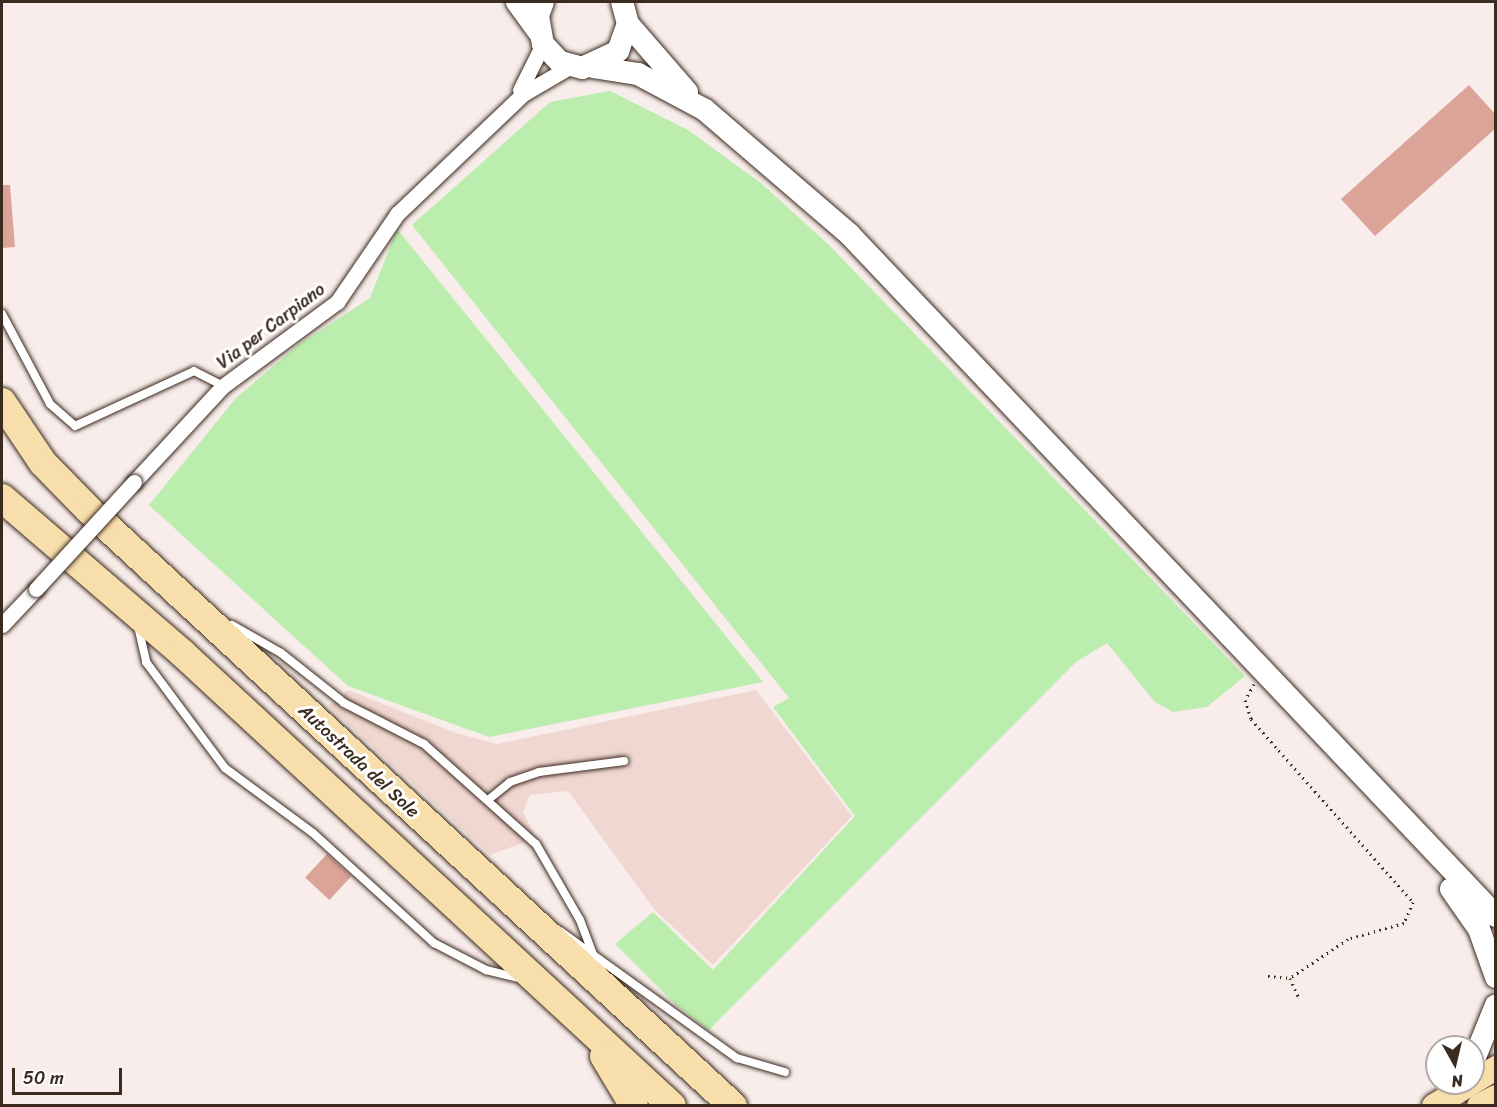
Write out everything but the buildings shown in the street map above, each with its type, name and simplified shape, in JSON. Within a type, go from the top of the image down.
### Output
[{"type":"highway","name":"Autostrada del Sole","points":[[2,402],[43,463],[185,599],[525,916],[735,1106]]},
{"type":"highway","points":[[2,498],[135,613],[672,1106]]},
{"type":"highway","points":[[584,1023],[634,1106]]},
{"type":"main road","points":[[517,2],[540,38],[582,67],[638,74],[705,110]]},
{"type":"main road","points":[[540,38],[543,2]]},
{"type":"main road","points":[[582,67],[618,51],[626,9]]},
{"type":"main road","points":[[626,9],[705,110],[888,273],[1492,915]]},
{"type":"main road","points":[[1337,749],[1380,813],[1468,911],[1487,945],[1496,977]]},
{"type":"main road","points":[[1484,1035],[1496,1005]]},
{"type":"main road","points":[[1435,1105],[1496,1068]]},
{"type":"main road","points":[[1479,1106],[1496,1097]]},
{"type":"street","name":"Via per Carpiano","points":[[508,108],[540,38]]},
{"type":"street","name":"Via per Carpiano","points":[[2,625],[223,386],[337,302],[391,221],[508,108],[541,79],[582,67]]},
{"type":"lane","points":[[2,314],[50,404],[75,426],[194,371],[223,386]]},
{"type":"lane","points":[[185,599],[281,652],[344,703],[424,744],[536,844],[595,954],[603,986]]},
{"type":"lane","points":[[135,613],[146,662],[225,768],[313,832],[434,943],[486,970],[541,984]]},
{"type":"lane","points":[[488,800],[510,782],[539,772],[624,761]]},
{"type":"lane","points":[[525,916],[575,938],[656,1004],[736,1058],[785,1072]]},
{"type":"path","points":[[1266,674],[1247,693],[1251,719],[1413,902],[1404,923],[1348,939],[1290,978],[1268,976]]},
{"type":"path","points":[[1290,978],[1300,1000]]},
{"type":"shaded area","points":[[348,690],[456,733],[497,744],[756,690],[852,816],[713,965],[654,909],[568,791],[530,795],[523,812],[536,838],[490,855],[328,706]]},
{"type":"green space","points":[[610,91],[688,130],[762,184],[828,244],[1245,676],[1207,707],[1173,712],[1155,702],[1107,643],[1076,662],[709,1030],[677,1006],[615,944],[653,912],[713,970],[855,816],[773,707],[789,698],[412,225],[550,102]]},
{"type":"green space","points":[[397,229],[763,682],[489,737],[348,686],[149,505],[236,398],[298,345],[370,298]]}]
